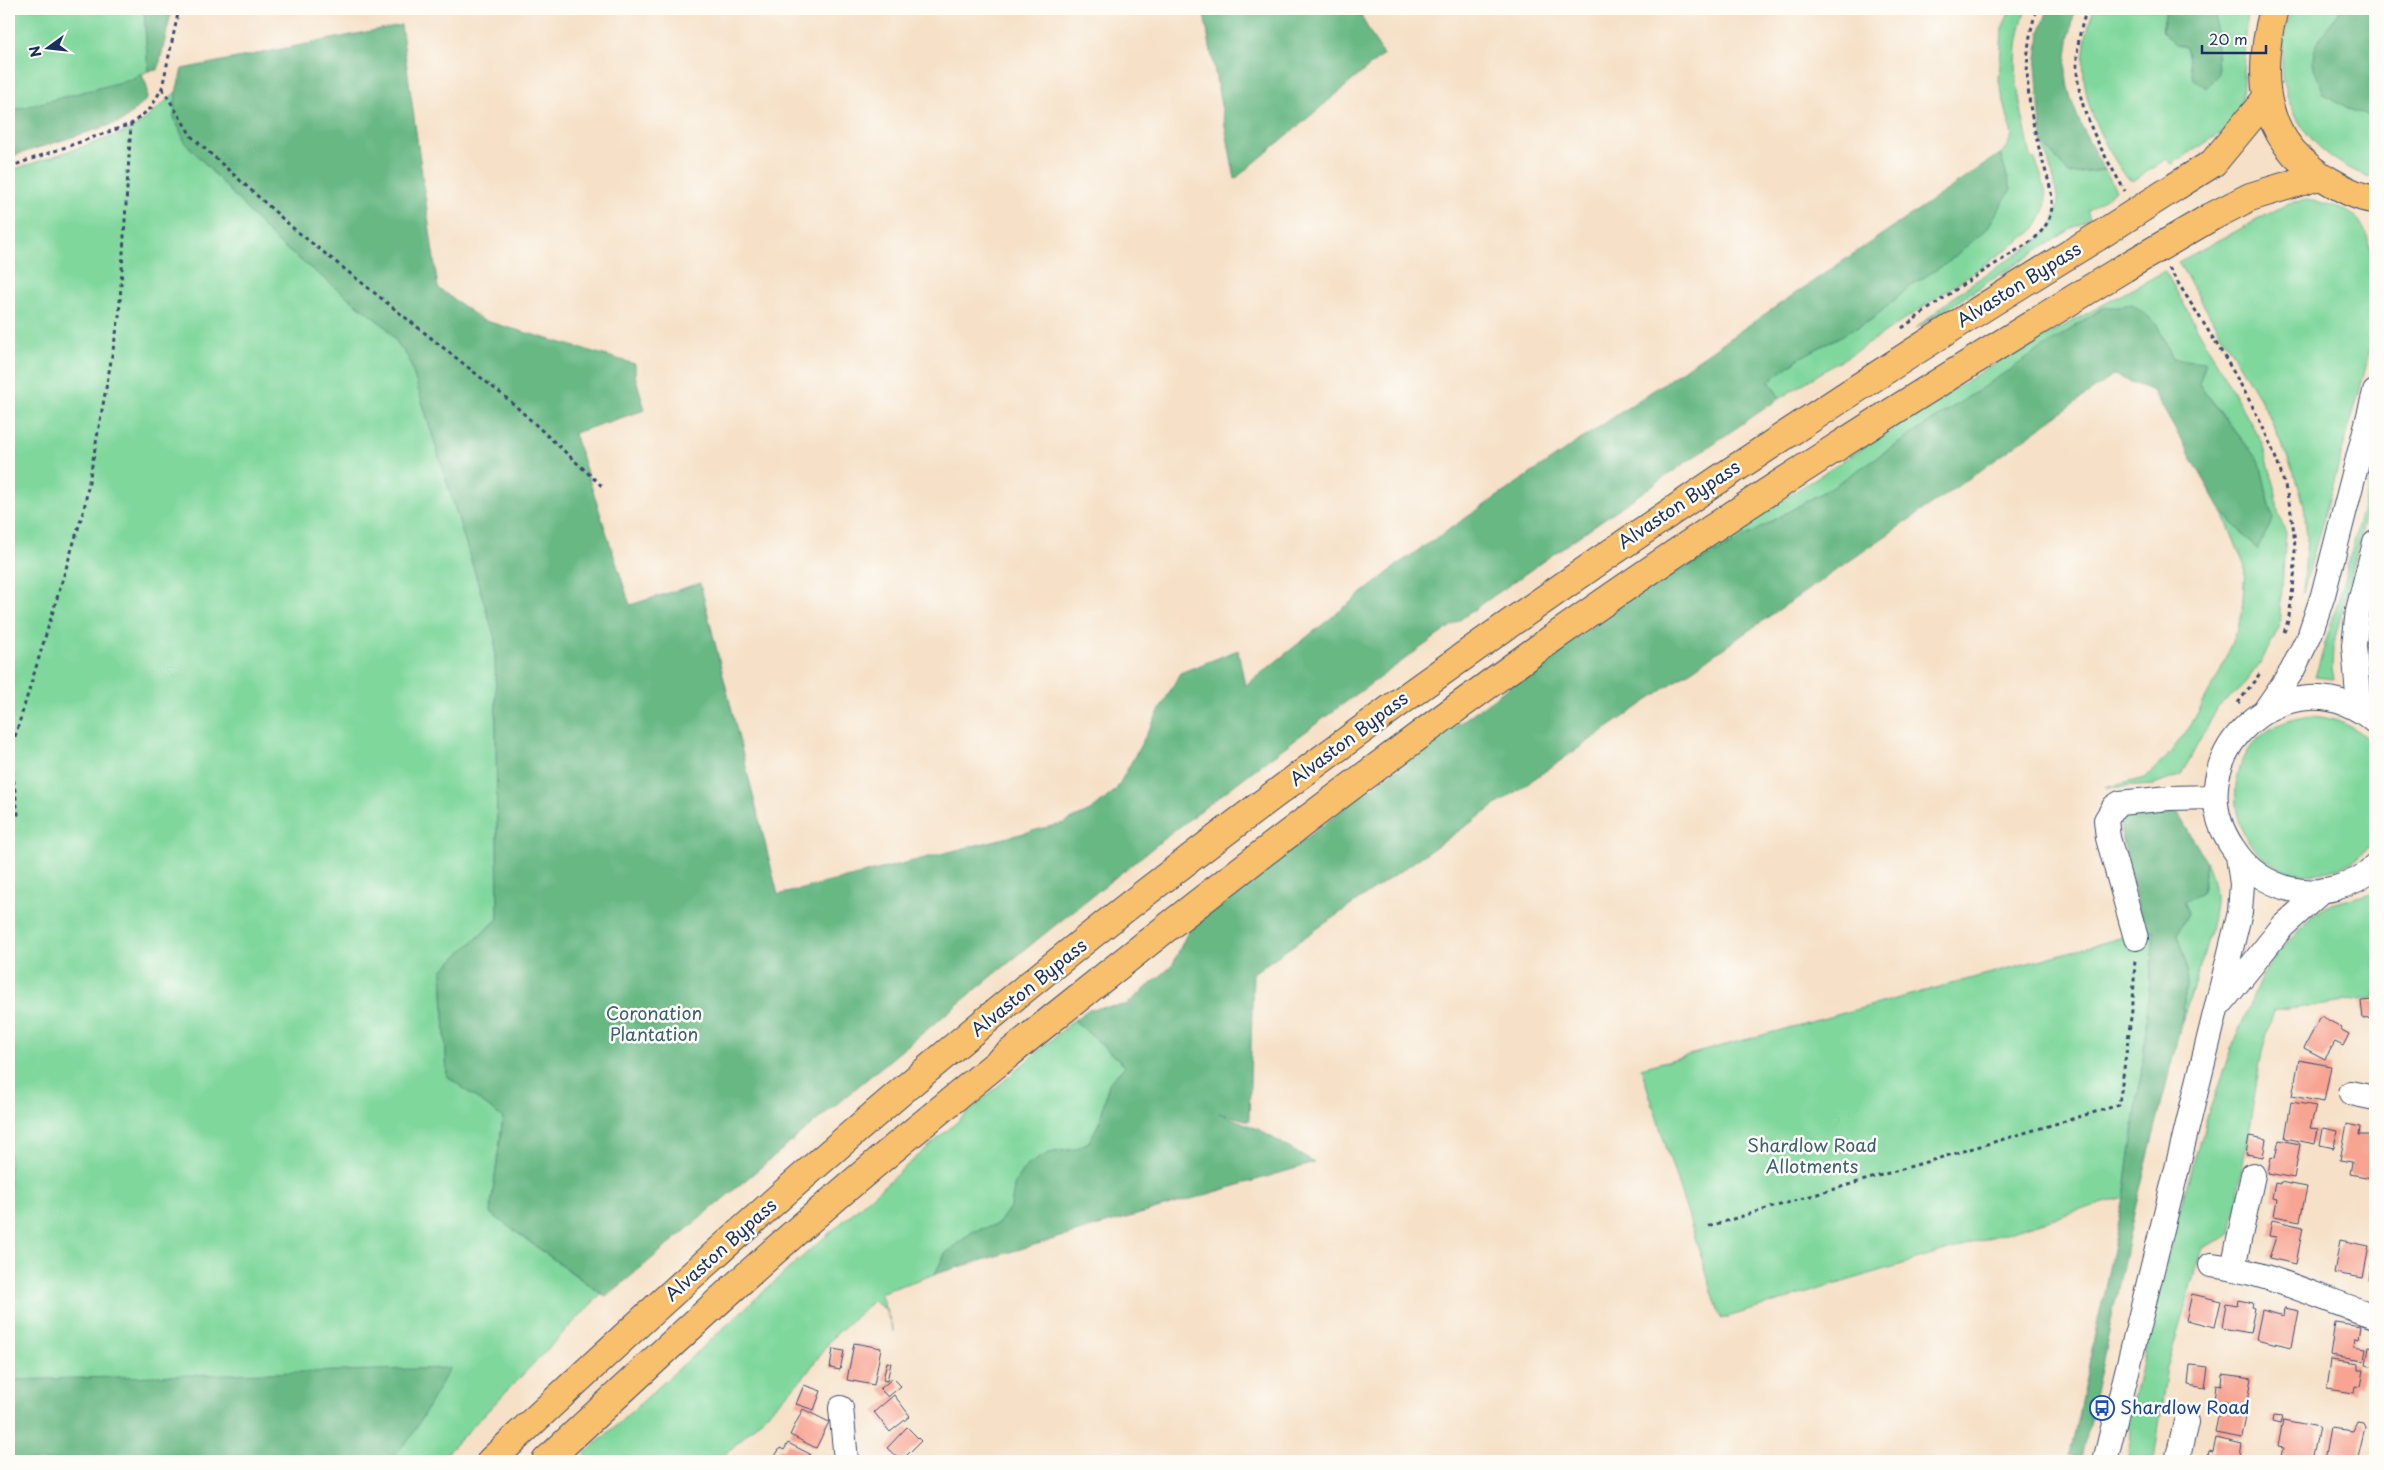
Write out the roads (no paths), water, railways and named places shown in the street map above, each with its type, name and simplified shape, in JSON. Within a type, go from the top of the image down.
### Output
[{"type":"highway","points":[[2274,9],[2267,35],[2264,68],[2266,99],[2276,127],[2292,150],[2319,176],[2374,202]]},
{"type":"highway","name":"Alvaston Bypass","points":[[491,1461],[768,1207],[944,1057],[1124,910],[1377,717],[1643,529],[1864,382],[2097,237],[2213,162],[2266,99]]},
{"type":"highway","name":"Alvaston Bypass","points":[[546,1461],[782,1244],[962,1092],[1148,942],[1330,802],[1534,652],[1677,553],[1965,365],[2124,268],[2211,217],[2250,197],[2319,176]]},
{"type":"street","points":[[2264,712],[2292,671],[2310,634],[2323,595],[2375,392]]},
{"type":"street","points":[[2367,716],[2354,645],[2358,610],[2375,543]]},
{"type":"street","points":[[2367,716],[2347,704],[2315,698],[2288,702],[2264,712],[2253,718],[2228,748],[2218,773],[2215,797],[2216,810],[2227,840],[2248,868],[2260,877],[2284,887],[2299,890],[2323,890],[2365,880],[2375,867]]},
{"type":"street","points":[[2136,938],[2108,838],[2106,820],[2114,807],[2120,803],[2169,798],[2215,797]]},
{"type":"street","points":[[2105,1461],[2240,912],[2242,884],[2238,856]]},
{"type":"street","points":[[2218,1006],[2274,936],[2323,890]]},
{"type":"street","points":[[2352,1093],[2375,1098]]},
{"type":"street","points":[[2253,1175],[2246,1209],[2222,1267],[2262,1274],[2338,1304],[2375,1316]]},
{"type":"street","points":[[841,1408],[844,1461]]},
{"type":"street","points":[[2177,1461],[2186,1422]]},
{"type":"place","name":"Shardlow Road","points":[[2102,1408]]},
{"type":"park label","name":"Coronation Plantation","points":[[654,1024]]},
{"type":"park label","name":"Shardlow Road Allotments","points":[[1812,1156]]}]
